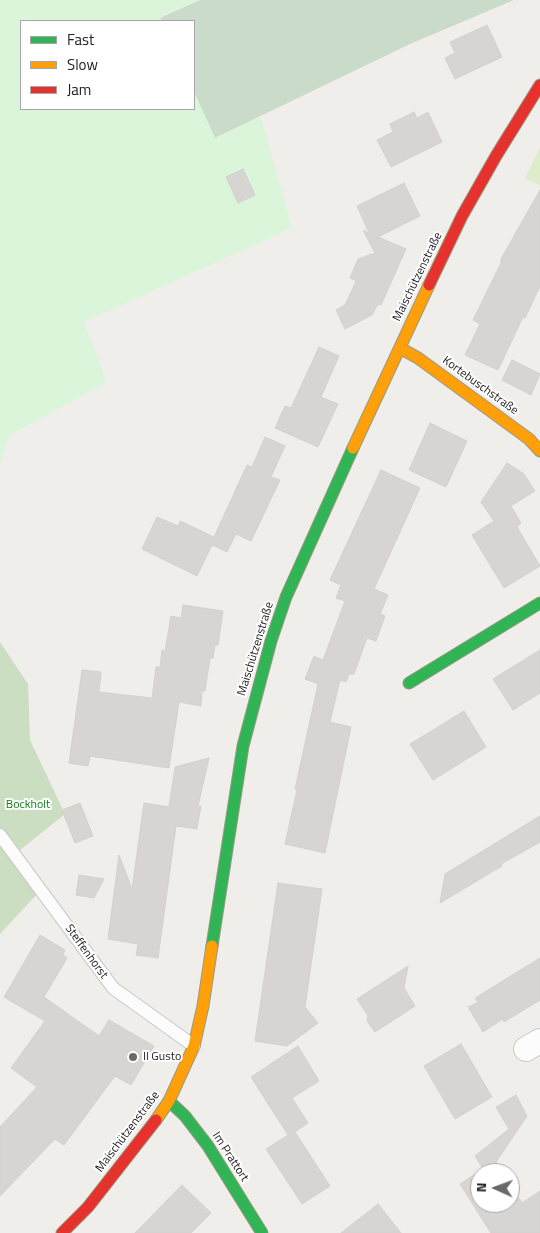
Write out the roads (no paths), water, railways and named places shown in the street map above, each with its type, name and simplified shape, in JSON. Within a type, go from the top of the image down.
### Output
[{"type":"street","name":"Maischützenstraße","points":[[62,1233],[88,1207],[170,1101],[194,1046],[203,1006],[243,746],[271,641],[302,558],[462,216],[540,85]]},
{"type":"street","name":"Kortebuschstraße","points":[[400,348],[418,358],[530,439],[540,451]]},
{"type":"street","points":[[409,683],[540,603]]},
{"type":"street","name":"Im Prattort","points":[[170,1101],[185,1116],[208,1146],[262,1233]]},
{"type":"lane","name":"Steffenhorst","points":[[0,835],[113,988],[194,1046]]},
{"type":"place","name":"Il Gusto","points":[[133,1057]]},
{"type":"park label","name":"Bockholt","points":[[28,805]]}]
